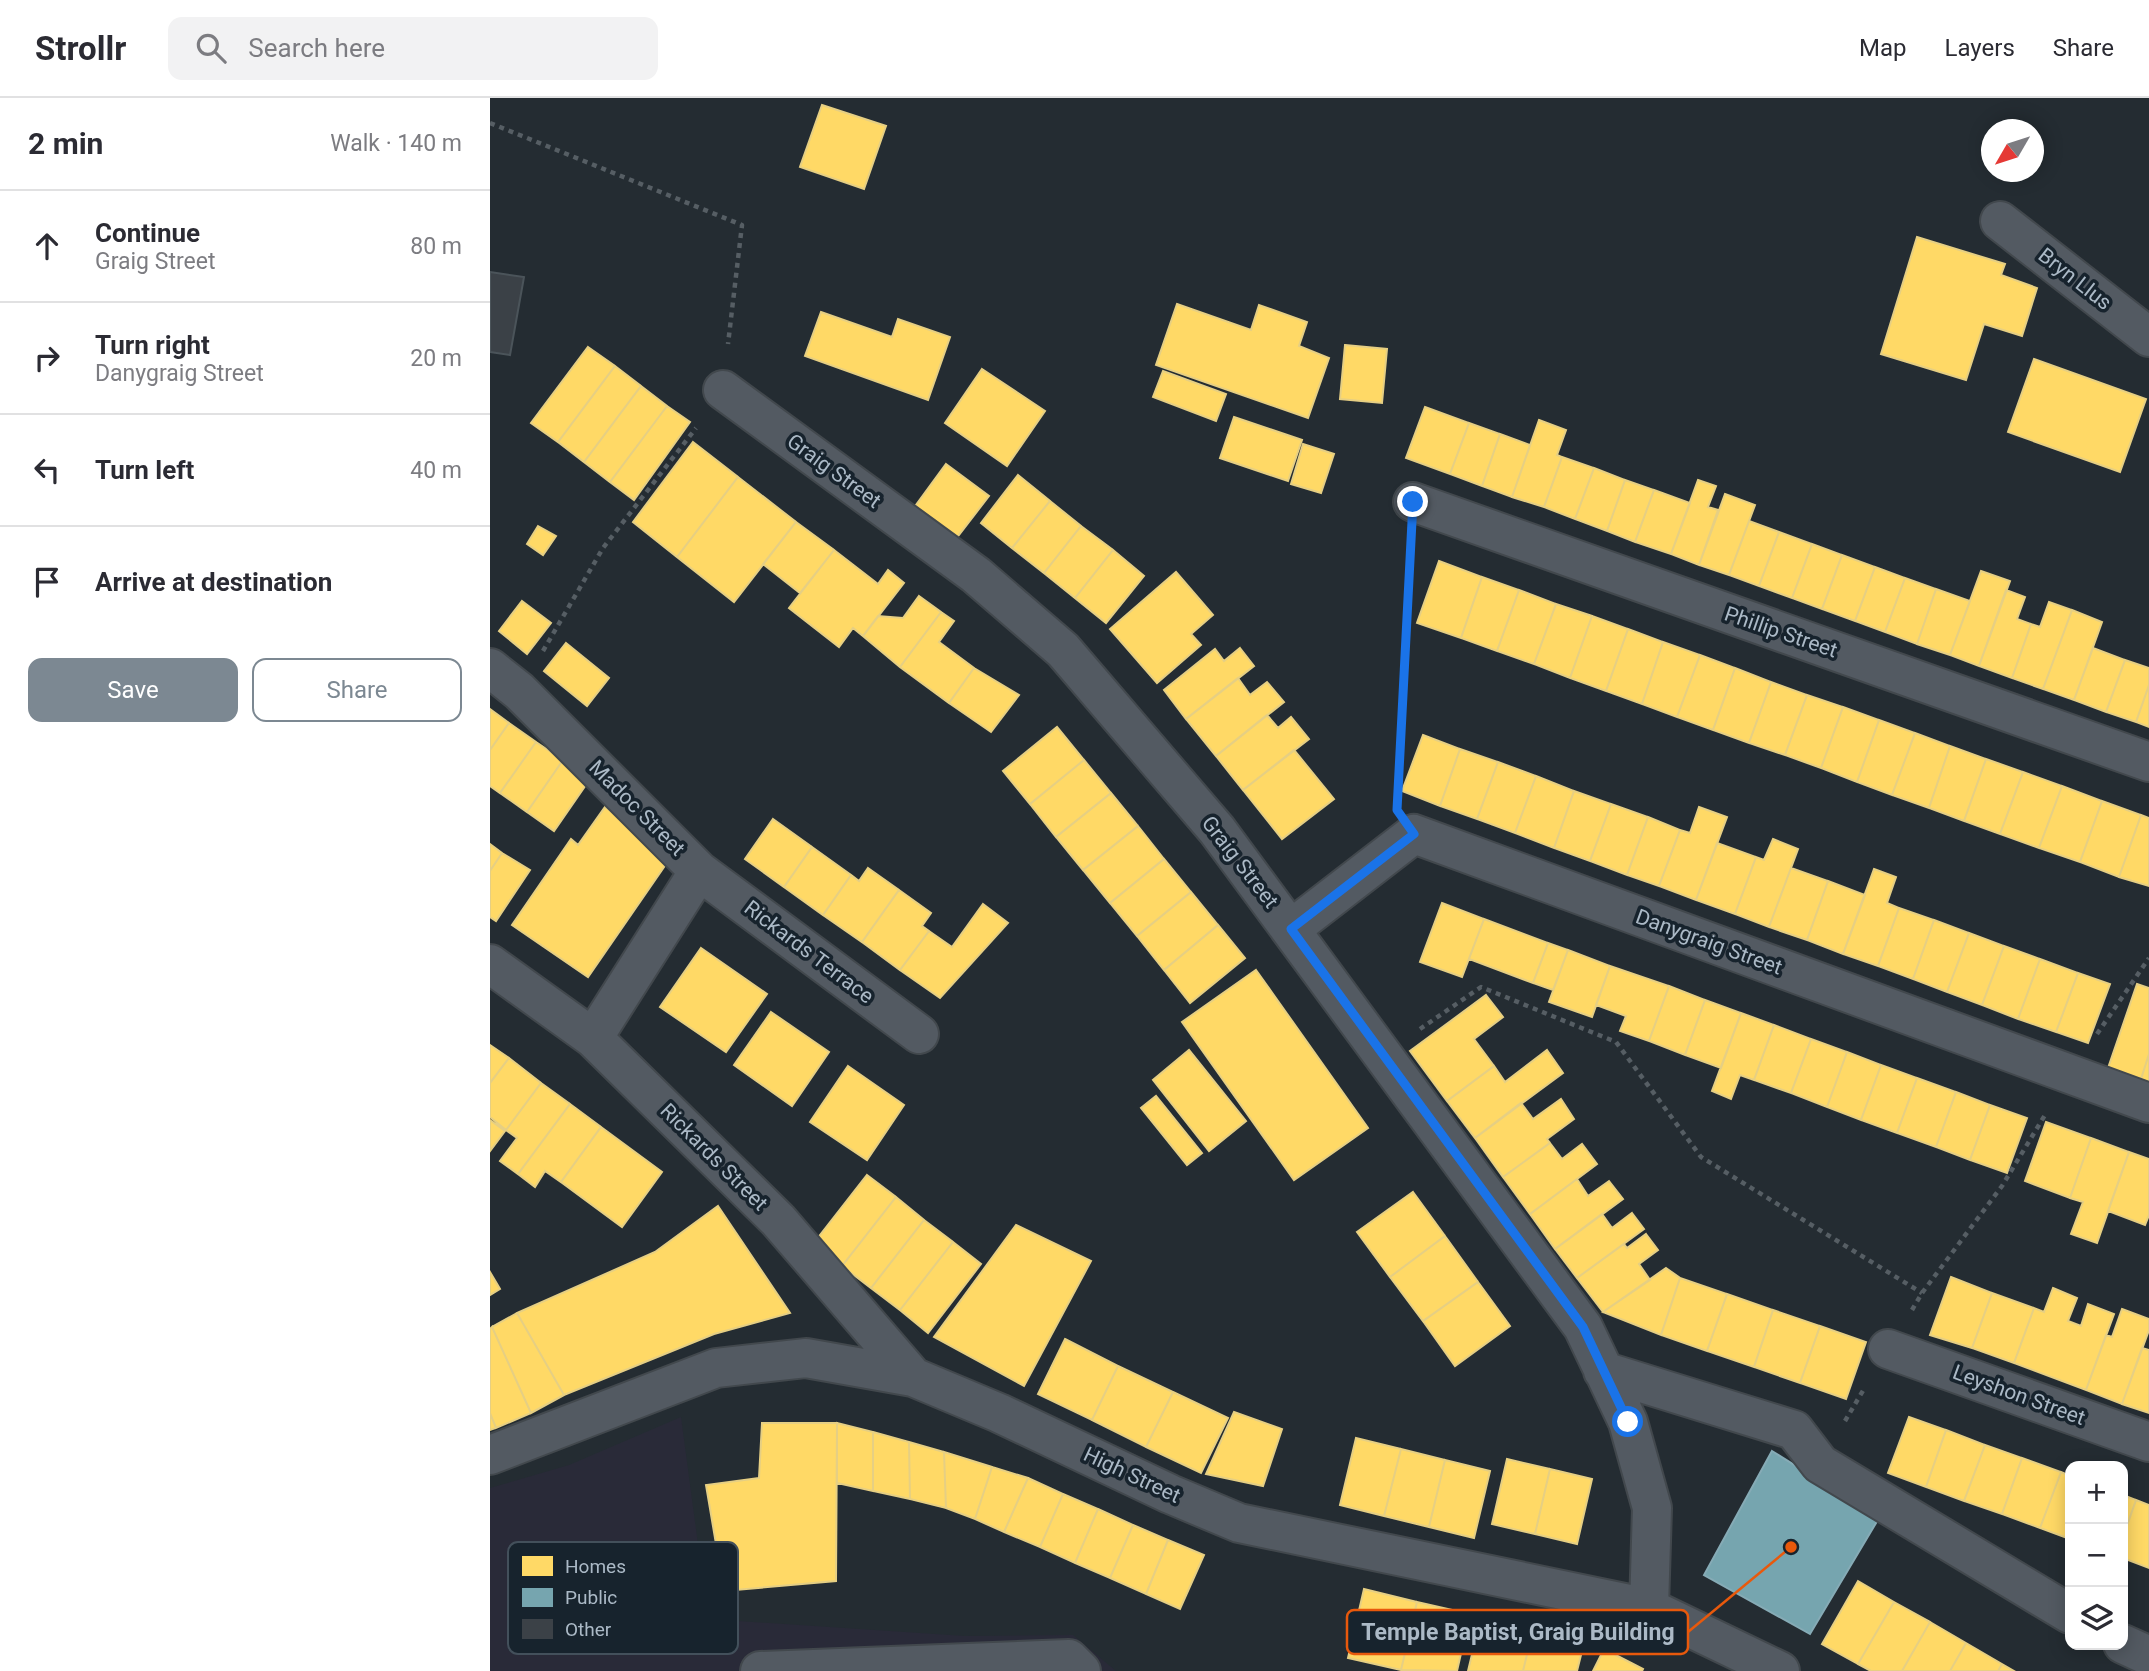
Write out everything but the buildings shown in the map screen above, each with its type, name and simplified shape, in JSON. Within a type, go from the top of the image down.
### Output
[{"type":"street","name":"Bryn Llus","points":[[2000,221],[2149,337]]},
{"type":"street","name":"Graig Street","points":[[723,390],[976,575],[1063,650],[1217,830],[1583,1327],[1628,1422],[1652,1508],[1649,1608]]},
{"type":"street","name":"Phillip Street","points":[[1413,502],[2149,762]]},
{"type":"street","name":"Madoc Street","points":[[490,668],[519,691],[699,870],[593,1038]]},
{"type":"street","points":[[1291,929],[1414,834]]},
{"type":"street","name":"Danygraig Street","points":[[1414,834],[2149,1103]]},
{"type":"street","name":"Rickards Terrace","points":[[699,870],[919,1034]]},
{"type":"street","name":"Rickards Street","points":[[490,964],[593,1038],[778,1220],[913,1377]]},
{"type":"street","name":"Leyshon Street","points":[[1888,1349],[2149,1442]]},
{"type":"street","name":"High Street","points":[[490,1455],[716,1368],[806,1358],[913,1377],[999,1413],[1170,1494],[1239,1523],[1649,1608],[1780,1671]]},
{"type":"street","points":[[1604,1371],[1794,1430],[1820,1464],[2065,1611]]},
{"type":"street","points":[[2128,1646],[2149,1656]]},
{"type":"street","points":[[760,1671],[1069,1659],[1082,1671]]},
{"type":"path","points":[[490,123],[743,225],[723,390],[603,548],[519,691]]},
{"type":"path","points":[[1413,502],[1397,810],[1414,834]]},
{"type":"path","points":[[1820,1464],[1922,1293],[2002,1186],[2069,1074],[2149,958]]},
{"type":"path","points":[[1382,1054],[1481,987],[1616,1042],[1701,1157],[1922,1293]]},
{"type":"shaded area","points":[[681,1417],[698,1542],[508,1542],[508,1654],[738,1654],[738,1621],[965,1636],[1073,1635],[1116,1671],[490,1671],[490,1488],[569,1465]]},
{"type":"place","name":"Temple Baptist, Graig Building","points":[[1791,1547]]},
{"type":"route","points":[[1413,502],[1397,810],[1414,834],[1291,929],[1583,1327],[1628,1422]]}]
